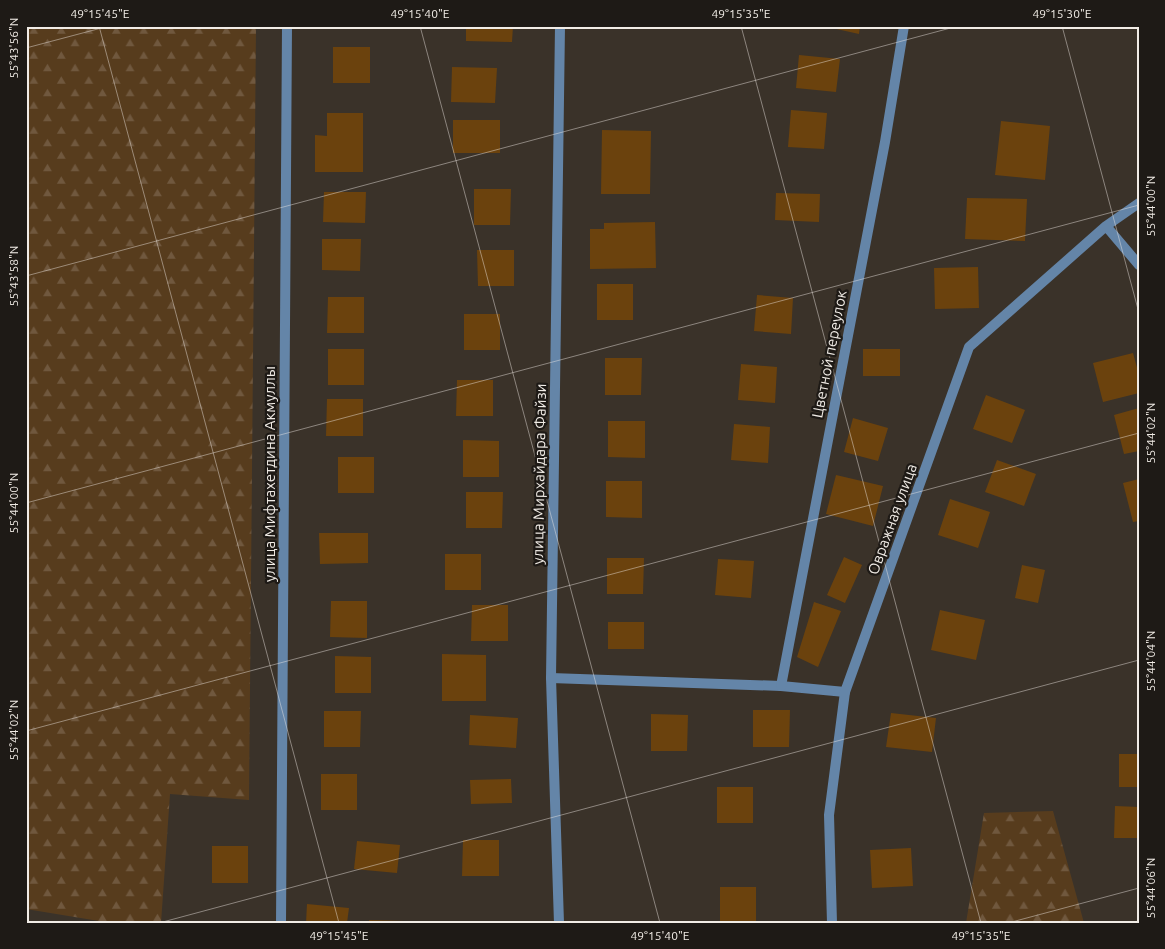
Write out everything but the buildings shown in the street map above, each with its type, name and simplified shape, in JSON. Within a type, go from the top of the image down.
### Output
[{"type":"street","name":"улица Мифтахетдина Акмуллы","points":[[281,923],[288,26]]},
{"type":"street","name":"улица Мирхайдара Файзи","points":[[559,923],[551,678],[560,26]]},
{"type":"street","name":"Цветной переулок","points":[[781,686],[881,162],[904,26]]},
{"type":"street","name":"Овражная улица","points":[[832,923],[829,815],[845,692],[969,347],[1106,226],[1139,203]]},
{"type":"street","points":[[1106,226],[1139,265]]},
{"type":"street","points":[[551,678],[781,686],[845,692]]},
{"type":"green space","points":[[26,26],[256,26],[249,800],[170,794],[161,923],[111,923],[26,909]]},
{"type":"green space","points":[[1053,811],[1084,923],[966,923],[984,813]]}]
